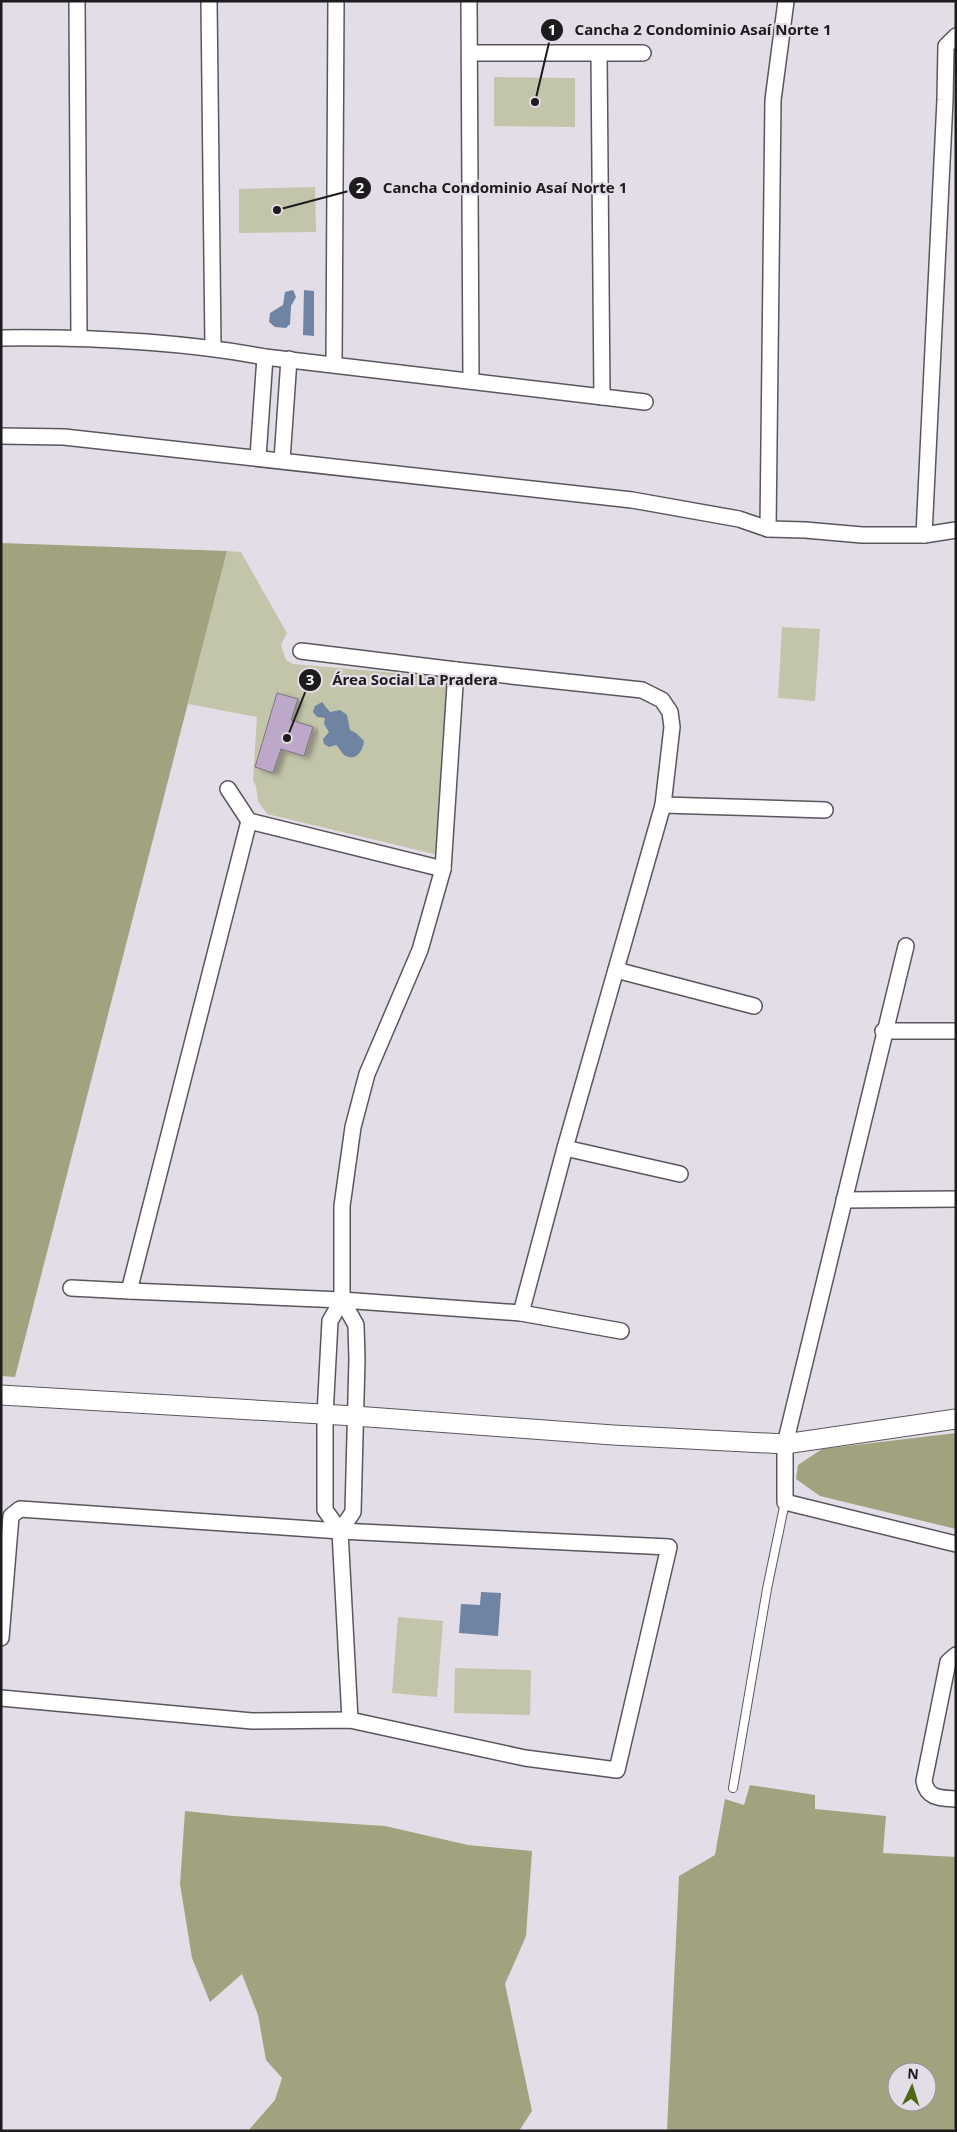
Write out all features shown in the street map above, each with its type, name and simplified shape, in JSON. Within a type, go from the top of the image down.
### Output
[{"type":"street","points":[[77,1],[79,337]]},
{"type":"street","points":[[209,1],[213,347]]},
{"type":"street","points":[[334,364],[336,1]]},
{"type":"street","points":[[469,1],[471,381]]},
{"type":"street","points":[[768,530],[772,100],[786,1]]},
{"type":"street","points":[[924,535],[946,46],[956,36]]},
{"type":"street","points":[[470,53],[643,53]]},
{"type":"street","points":[[599,54],[602,397]]},
{"type":"street","points":[[1,338],[79,337],[213,347],[265,356],[644,402]]},
{"type":"street","points":[[258,457],[265,356]]},
{"type":"street","points":[[282,460],[289,359]]},
{"type":"street","points":[[1,436],[64,436],[632,500],[739,519],[768,530],[805,530],[862,535],[924,535],[956,530]]},
{"type":"street","points":[[301,651],[642,690],[662,700],[670,712],[672,727],[663,805],[565,1148],[521,1313]]},
{"type":"street","points":[[350,1720],[340,1531],[325,1510],[325,1415],[330,1322],[342,1300],[342,1206],[353,1127],[368,1074],[420,950],[443,869],[456,670]]},
{"type":"street","points":[[228,789],[248,820],[443,869]]},
{"type":"street","points":[[663,805],[825,810]]},
{"type":"street","points":[[129,1291],[248,820]]},
{"type":"street","points":[[906,946],[785,1444],[785,1502],[956,1544]]},
{"type":"street","points":[[616,970],[754,1006]]},
{"type":"street","points":[[884,1031],[956,1031]]},
{"type":"street","points":[[565,1148],[680,1174]]},
{"type":"street","points":[[844,1200],[956,1199]]},
{"type":"street","points":[[71,1288],[342,1300],[521,1313],[621,1331]]},
{"type":"street","points":[[340,1531],[353,1512],[356,1325],[342,1300]]},
{"type":"street","points":[[1,1395],[355,1416],[613,1435],[785,1444],[956,1419]]},
{"type":"street","points":[[1,1638],[11,1516],[20,1509],[340,1531],[669,1547],[617,1770],[525,1758],[350,1720],[252,1721],[1,1698]]},
{"type":"street","points":[[956,1655],[948,1662],[924,1782],[928,1792],[935,1798],[956,1799]]},
{"type":"lane","points":[[733,1788],[767,1589],[785,1502]]},
{"type":"green space","points":[[494,77],[575,78],[575,127],[494,126]]},
{"type":"green space","points":[[315,187],[316,232],[239,233],[239,189]]},
{"type":"green space","points":[[1,543],[227,551],[15,1377],[1,1376]]},
{"type":"green space","points":[[227,551],[241,552],[287,633],[281,645],[286,660],[293,664],[443,677],[451,691],[443,852],[434,854],[267,814],[258,801],[256,786],[253,781],[257,717],[188,704]]},
{"type":"green space","points":[[782,627],[820,629],[815,701],[778,698]]},
{"type":"green space","points":[[956,1433],[956,1529],[820,1496],[796,1479],[798,1465],[822,1449]]},
{"type":"green space","points":[[398,1617],[443,1621],[437,1697],[392,1693]]},
{"type":"green space","points":[[455,1668],[531,1670],[530,1715],[454,1713]]},
{"type":"green space","points":[[750,1785],[815,1795],[815,1809],[886,1816],[883,1853],[956,1857],[956,2131],[667,2131],[679,1876],[715,1855],[725,1799],[744,1805]]},
{"type":"green space","points":[[185,1811],[385,1826],[468,1845],[532,1851],[526,1936],[505,1984],[532,2111],[519,2131],[248,2131],[275,2100],[282,2078],[266,2060],[258,2015],[242,1974],[210,2002],[192,1958],[180,1884]]},
{"type":"water","points":[[293,290],[296,297],[291,306],[290,324],[286,328],[275,327],[269,322],[270,313],[283,305],[285,292]]},
{"type":"water","points":[[304,290],[314,291],[314,336],[303,335]]},
{"type":"water","points":[[322,702],[330,712],[340,710],[347,715],[350,730],[364,741],[362,749],[355,757],[344,755],[336,745],[329,747],[324,744],[323,739],[329,732],[324,724],[325,718],[317,717],[313,712],[315,706]]},
{"type":"water","points":[[481,1592],[501,1593],[498,1636],[459,1633],[461,1604],[480,1605]]},
{"type":"building","points":[[277,693],[298,699],[291,720],[313,727],[304,756],[281,749],[273,773],[255,767]]},
{"type":"place","name":"Cancha 2 Condominio Asaí Norte 1","points":[[535,102]]},
{"type":"place","name":"Cancha Condominio Asaí Norte 1","points":[[277,210]]},
{"type":"place","name":"Área Social La Pradera","points":[[287,738]]}]
